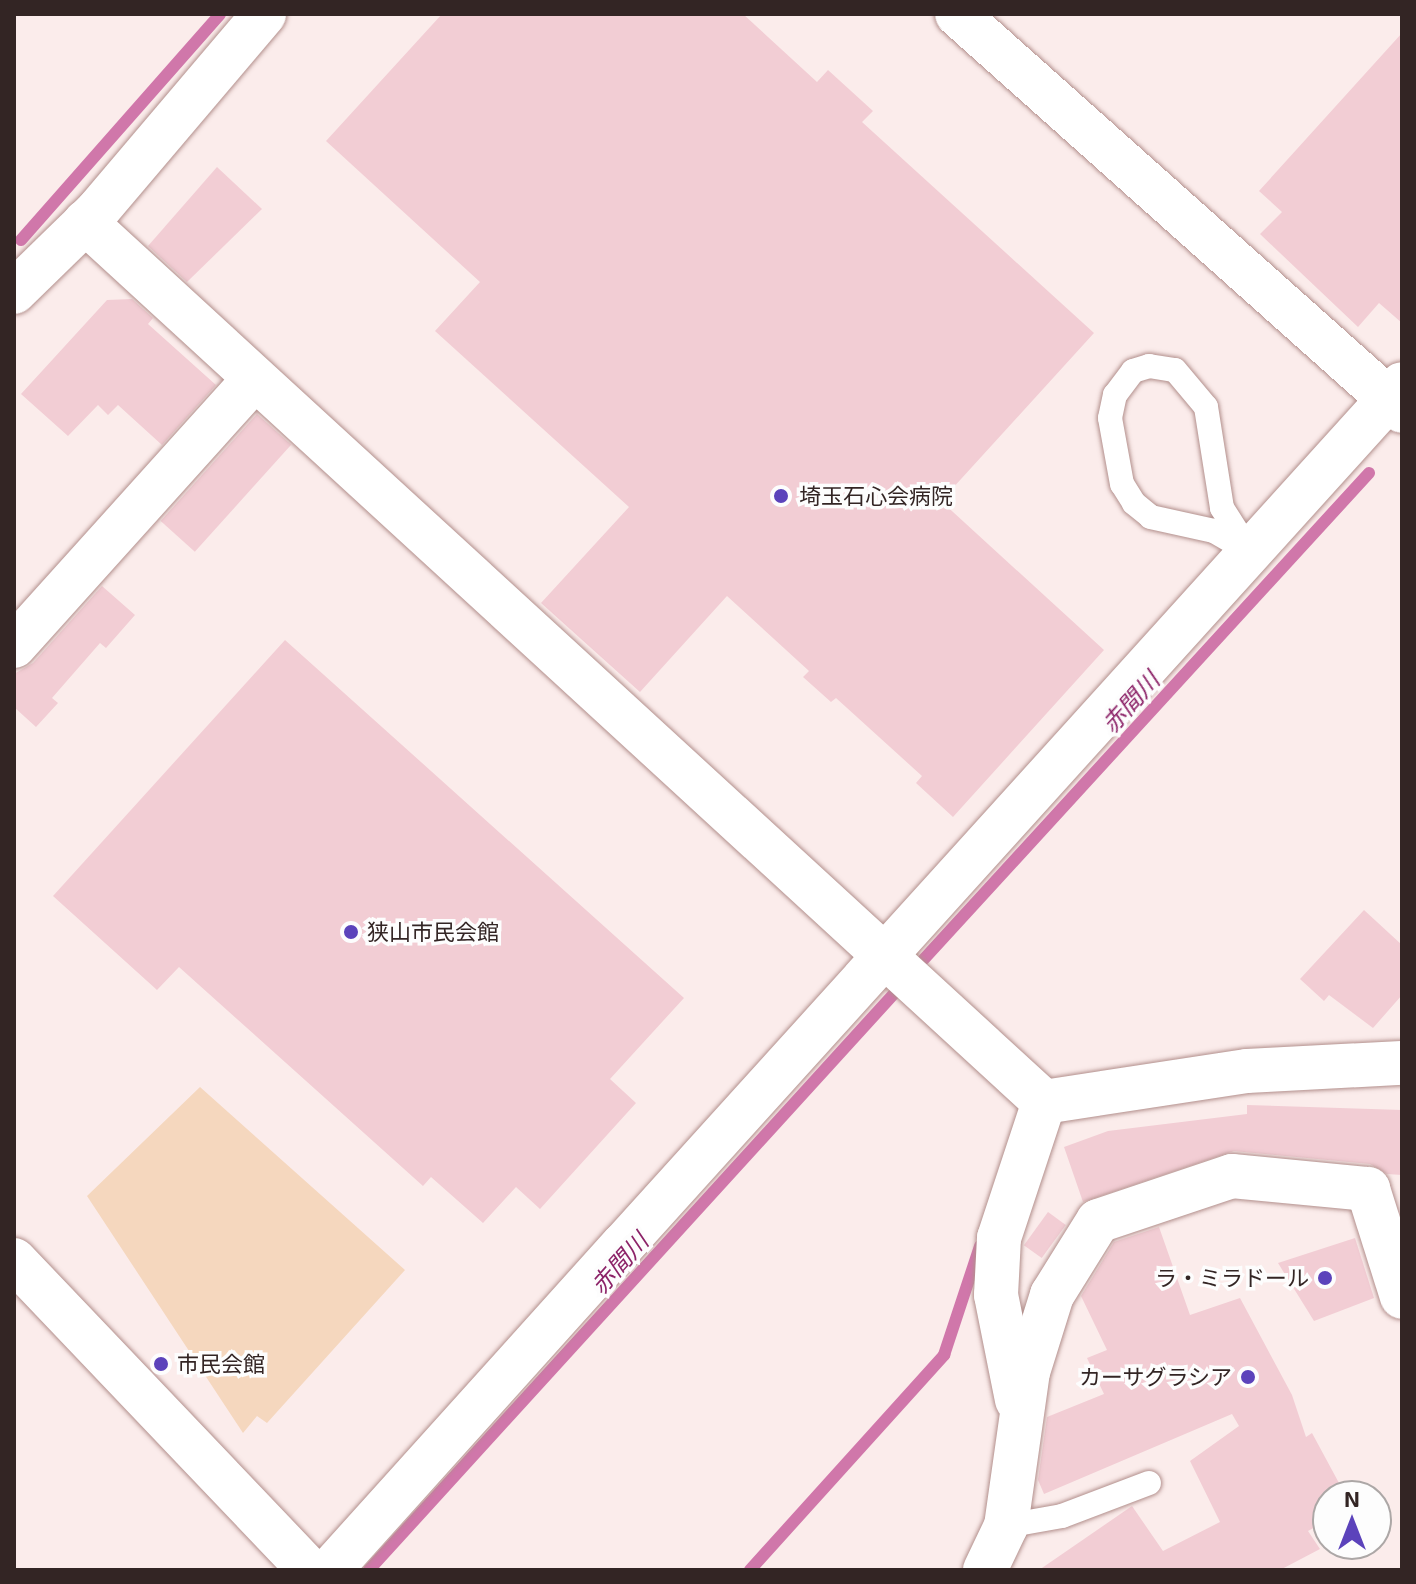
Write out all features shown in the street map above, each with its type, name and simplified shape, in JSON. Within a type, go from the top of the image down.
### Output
[{"type":"street","points":[[14,292],[85,222],[264,14]]},
{"type":"street","points":[[330,1570],[1250,552],[1397,398],[957,14]]},
{"type":"street","points":[[85,222],[253,381],[887,955],[1044,1102]]},
{"type":"street","points":[[14,646],[253,381]]},
{"type":"street","points":[[1044,1102],[1247,1071],[1402,1063]]},
{"type":"street","points":[[1023,1429],[996,1295],[999,1238],[1044,1102]]},
{"type":"street","points":[[985,1570],[1006,1526],[1023,1429],[1028,1372],[1052,1295],[1098,1221],[1232,1176],[1368,1189],[1402,1297]]},
{"type":"street","points":[[14,1260],[309,1570]]},
{"type":"lane","points":[[1149,366],[1175,370],[1200,398],[1212,432],[1222,508],[1250,552],[1214,531],[1151,517],[1134,503],[1114,455],[1110,418],[1115,395],[1133,371],[1149,366]]},
{"type":"lane","points":[[1006,1526],[1062,1516],[1149,1483]]},
{"type":"shaded area","points":[[200,1087],[405,1270],[267,1423],[257,1416],[243,1433],[87,1196]]},
{"type":"building","name":"埼玉石心会病院","points":[[442,14],[743,14],[817,82],[828,70],[873,111],[862,122],[1094,333],[941,501],[1104,650],[953,817],[916,783],[922,776],[836,698],[831,702],[803,677],[809,671],[727,596],[640,692],[541,603],[629,507],[435,331],[480,282],[326,141]]},
{"type":"building","points":[[1402,33],[1402,323],[1379,303],[1358,327],[1260,234],[1282,212],[1259,191]]},
{"type":"building","points":[[217,167],[262,209],[187,282],[148,246]]},
{"type":"building","points":[[132,299],[153,318],[148,324],[216,385],[162,445],[118,405],[108,415],[98,405],[68,436],[21,394],[107,300]]},
{"type":"building","points":[[257,414],[291,445],[195,552],[161,521]]},
{"type":"building","points":[[102,586],[135,615],[106,648],[100,643],[52,698],[58,703],[36,727],[14,707],[14,674],[33,663]]},
{"type":"building","name":"狭山市民会館","points":[[285,640],[684,998],[610,1079],[636,1103],[540,1209],[516,1187],[483,1223],[431,1177],[423,1186],[179,967],[157,990],[53,896]]},
{"type":"building","points":[[1364,910],[1402,945],[1402,995],[1373,1028],[1329,995],[1324,1001],[1300,979]]},
{"type":"building","points":[[1247,1105],[1402,1110],[1402,1175],[1387,1174],[1370,1164],[1234,1151],[1083,1202],[1064,1147],[1108,1131],[1247,1114]]},
{"type":"building","points":[[1048,1212],[1066,1225],[1042,1258],[1024,1245]]},
{"type":"building","points":[[1159,1227],[1190,1315],[1240,1298],[1292,1395],[1306,1437],[1312,1433],[1337,1480],[1312,1480],[1312,1529],[1308,1531],[1312,1537],[1312,1553],[1280,1570],[1039,1570],[1132,1506],[1163,1551],[1220,1522],[1190,1461],[1239,1426],[1232,1414],[1044,1494],[1038,1480],[1047,1417],[1104,1394],[1087,1358],[1107,1350],[1081,1296],[1114,1242]]},
{"type":"building","name":"ラ・ミラドール","points":[[1355,1238],[1374,1298],[1314,1321],[1278,1263]]},
{"type":"waterway","points":[[21,240],[220,14]]},
{"type":"waterway","name":"赤間川","points":[[924,959],[1369,473]]},
{"type":"waterway","name":"赤間川","points":[[369,1570],[901,986]]},
{"type":"waterway","points":[[750,1570],[944,1355],[980,1246]]},
{"type":"place","name":"埼玉石心会病院","points":[[781,496]]},
{"type":"place","name":"狭山市民会館","points":[[351,932]]},
{"type":"place","name":"ラ・ミラドール","points":[[1325,1278]]},
{"type":"place","name":"市民会館","points":[[161,1364]]},
{"type":"place","name":"カーサグラシア","points":[[1248,1377]]}]
